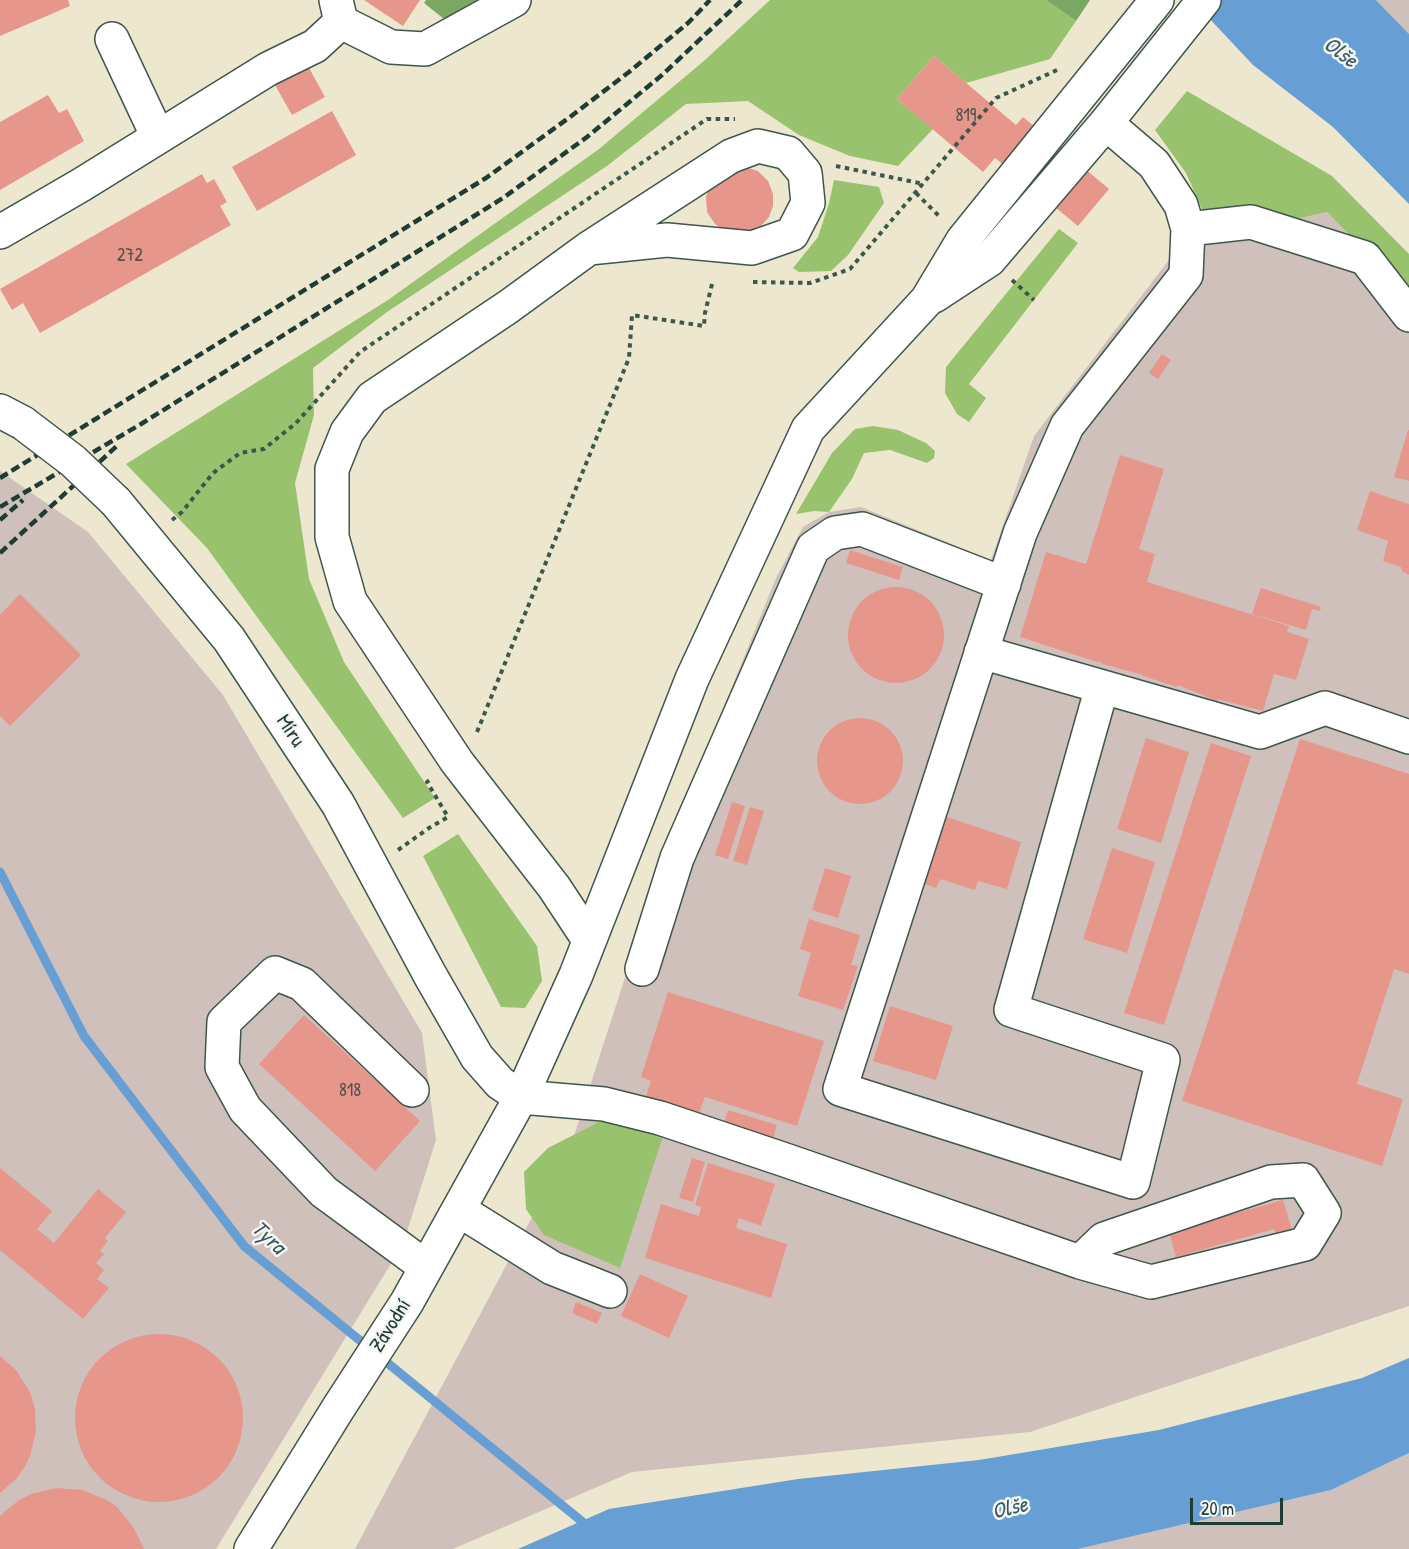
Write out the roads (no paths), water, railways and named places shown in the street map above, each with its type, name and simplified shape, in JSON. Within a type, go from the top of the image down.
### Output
[{"type":"street","points":[[0,232],[268,69],[315,46],[339,11],[392,47],[425,49],[514,0]]},
{"type":"street","points":[[927,300],[963,240],[1005,191],[1157,0]]},
{"type":"street","points":[[927,300],[989,260],[1112,115],[1204,0]]},
{"type":"street","points":[[112,39],[158,137]]},
{"type":"street","points":[[1102,687],[1011,1010],[1163,1060],[1133,1182],[840,1089],[1020,533],[1067,426],[1186,275],[1188,229],[1181,205],[1154,164],[1112,115]]},
{"type":"street","points":[[589,940],[554,887],[457,762],[350,601],[332,537],[332,469],[346,432],[372,398],[482,325],[590,248],[731,156],[758,146],[788,153],[805,173],[808,203],[792,234],[752,249],[667,240],[590,248]]},
{"type":"street","points":[[1188,229],[1251,222],[1365,258],[1409,315]]},
{"type":"street","name":"Závodní","points":[[251,1549],[407,1302],[520,1097],[576,975],[692,679],[808,429],[927,300]]},
{"type":"street","name":"Míru","points":[[11,417],[73,461],[116,502],[229,639],[338,804],[477,1057],[500,1083],[520,1097]]},
{"type":"street","points":[[642,969],[676,858],[813,548],[835,533],[862,529],[1004,584]]},
{"type":"street","points":[[981,652],[1260,732],[1325,708],[1409,737]]},
{"type":"street","points":[[412,1090],[302,984],[275,973],[224,1022],[222,1067],[244,1109],[324,1192],[426,1267]]},
{"type":"street","points":[[520,1097],[604,1104],[660,1119],[1080,1262],[1151,1282],[1305,1244],[1324,1213],[1303,1180],[1271,1182],[1104,1239],[1080,1262]]},
{"type":"street","points":[[459,1210],[552,1268],[610,1291]]},
{"type":"water","name":"Olše","points":[[1192,0],[1376,0],[1409,34],[1409,204],[1333,127],[1253,65]]},
{"type":"water","name":"Olše","points":[[1409,1358],[1409,1453],[1331,1490],[1078,1549],[518,1549],[609,1509],[798,1479],[979,1460],[1159,1430],[1362,1378]]},
{"type":"waterway","name":"Tyra","points":[[0,872],[84,1036],[244,1246],[590,1528]]},
{"type":"railway","points":[[0,478],[486,178],[629,72],[688,23],[710,0]]},
{"type":"railway","points":[[0,507],[141,424],[503,198],[587,137],[662,75],[742,0]]},
{"type":"railway","points":[[0,553],[119,444]]},
{"type":"railway","points":[[0,520],[23,500]]}]
